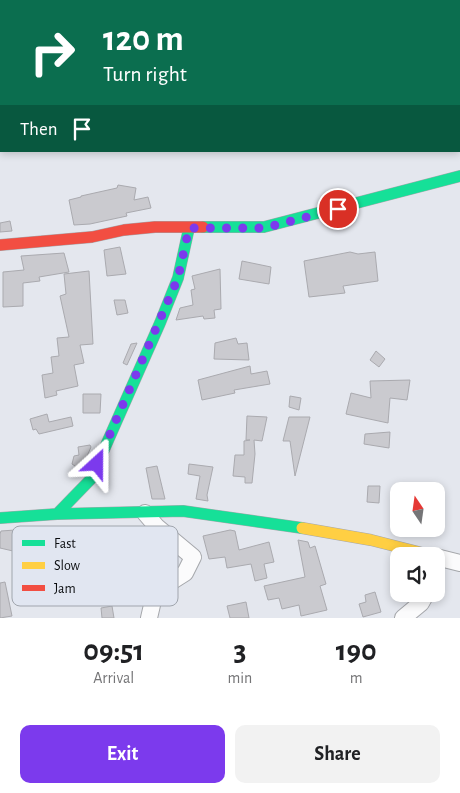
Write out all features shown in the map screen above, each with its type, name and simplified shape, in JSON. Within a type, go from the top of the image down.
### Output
[{"type":"street","points":[[0,245],[92,238],[124,230],[155,227],[264,228],[460,176]]},
{"type":"street","points":[[57,514],[91,479],[178,278],[189,228]]},
{"type":"street","points":[[0,518],[57,514],[183,511],[277,523],[372,540],[394,547]]},
{"type":"street","points":[[145,513],[157,526]]},
{"type":"street","points":[[178,544],[193,557],[185,573],[178,577]]},
{"type":"street","points":[[445,562],[460,563]]},
{"type":"street","points":[[403,618],[422,602]]},
{"type":"building","points":[[118,185],[136,188],[134,200],[148,197],[151,208],[126,213],[127,216],[90,224],[74,225],[69,200],[117,188]]},
{"type":"building","points":[[10,221],[12,231],[0,232],[0,223]]},
{"type":"building","points":[[120,247],[126,274],[107,276],[104,250]]},
{"type":"building","points":[[350,252],[358,254],[375,252],[378,281],[343,286],[345,293],[309,297],[304,261]]},
{"type":"building","points":[[64,253],[69,272],[39,277],[40,281],[23,283],[23,306],[3,307],[3,272],[24,270],[21,256]]},
{"type":"building","points":[[242,261],[271,267],[269,284],[239,279]]},
{"type":"building","points":[[220,269],[221,309],[214,310],[215,318],[204,319],[203,316],[176,320],[180,308],[193,305],[191,290],[195,289],[192,276]]},
{"type":"building","points":[[89,271],[93,344],[80,345],[84,363],[74,365],[78,386],[56,391],[57,395],[45,398],[42,375],[53,373],[51,357],[59,356],[57,338],[69,337],[60,296],[66,294],[64,274]]},
{"type":"building","points":[[114,300],[125,300],[128,313],[117,315]]},
{"type":"building","points":[[236,338],[238,344],[247,343],[249,360],[214,359],[215,343]]},
{"type":"building","points":[[137,343],[127,365],[123,363],[131,344]]},
{"type":"building","points":[[376,351],[385,359],[379,367],[370,360]]},
{"type":"building","points":[[250,366],[251,374],[267,371],[270,384],[234,390],[235,393],[202,400],[198,380]]},
{"type":"building","points":[[410,380],[407,400],[390,398],[388,423],[346,414],[351,393],[371,398],[370,381]]},
{"type":"building","points":[[83,394],[101,394],[100,413],[83,413]]},
{"type":"building","points":[[290,396],[301,398],[299,410],[289,407]]},
{"type":"building","points":[[47,414],[49,422],[71,417],[73,426],[39,434],[36,429],[33,430],[30,419]]},
{"type":"building","points":[[247,416],[267,417],[262,441],[254,440],[255,454],[252,483],[245,483],[245,477],[233,476],[235,455],[244,455],[244,441],[250,440],[246,440]]},
{"type":"building","points":[[289,417],[310,417],[295,476],[290,441],[283,441]]},
{"type":"building","points":[[390,432],[389,448],[364,444],[365,434]]},
{"type":"building","points":[[90,445],[91,447],[81,470],[72,464],[74,456],[79,455],[78,447]]},
{"type":"building","points":[[189,464],[213,467],[207,495],[208,501],[196,499],[200,476],[188,474]]},
{"type":"building","points":[[157,466],[165,499],[152,499],[146,468]]},
{"type":"building","points":[[368,486],[380,486],[379,503],[367,502]]},
{"type":"building","points":[[12,530],[12,551],[0,548],[1,531]]},
{"type":"building","points":[[230,530],[235,531],[239,550],[269,542],[274,562],[264,564],[267,578],[255,581],[251,564],[227,568],[225,557],[209,559],[203,536]]},
{"type":"building","points":[[298,540],[308,542],[310,548],[315,546],[326,584],[320,586],[327,610],[301,616],[299,605],[282,609],[279,598],[268,600],[264,586],[305,577]]},
{"type":"building","points":[[5,582],[12,616],[0,618],[0,583]]},
{"type":"building","points":[[375,592],[381,612],[363,617],[359,604],[366,602],[365,595]]},
{"type":"building","points":[[246,602],[249,618],[230,618],[227,606]]},
{"type":"building","points":[[112,606],[114,618],[102,618],[101,608]]},
{"type":"traffic: fast","points":[[203,227],[264,227],[460,176]]},
{"type":"traffic: fast","points":[[57,514],[91,479],[178,278],[189,228]]},
{"type":"traffic: fast","points":[[0,518],[57,514],[183,511],[302,528]]},
{"type":"traffic: slow","points":[[302,528],[371,540],[399,547]]},
{"type":"traffic: jam","points":[[0,245],[92,237],[124,230],[155,227],[203,227]]},
{"type":"route","points":[[97,464],[178,278],[189,228],[264,228],[338,209]]}]
